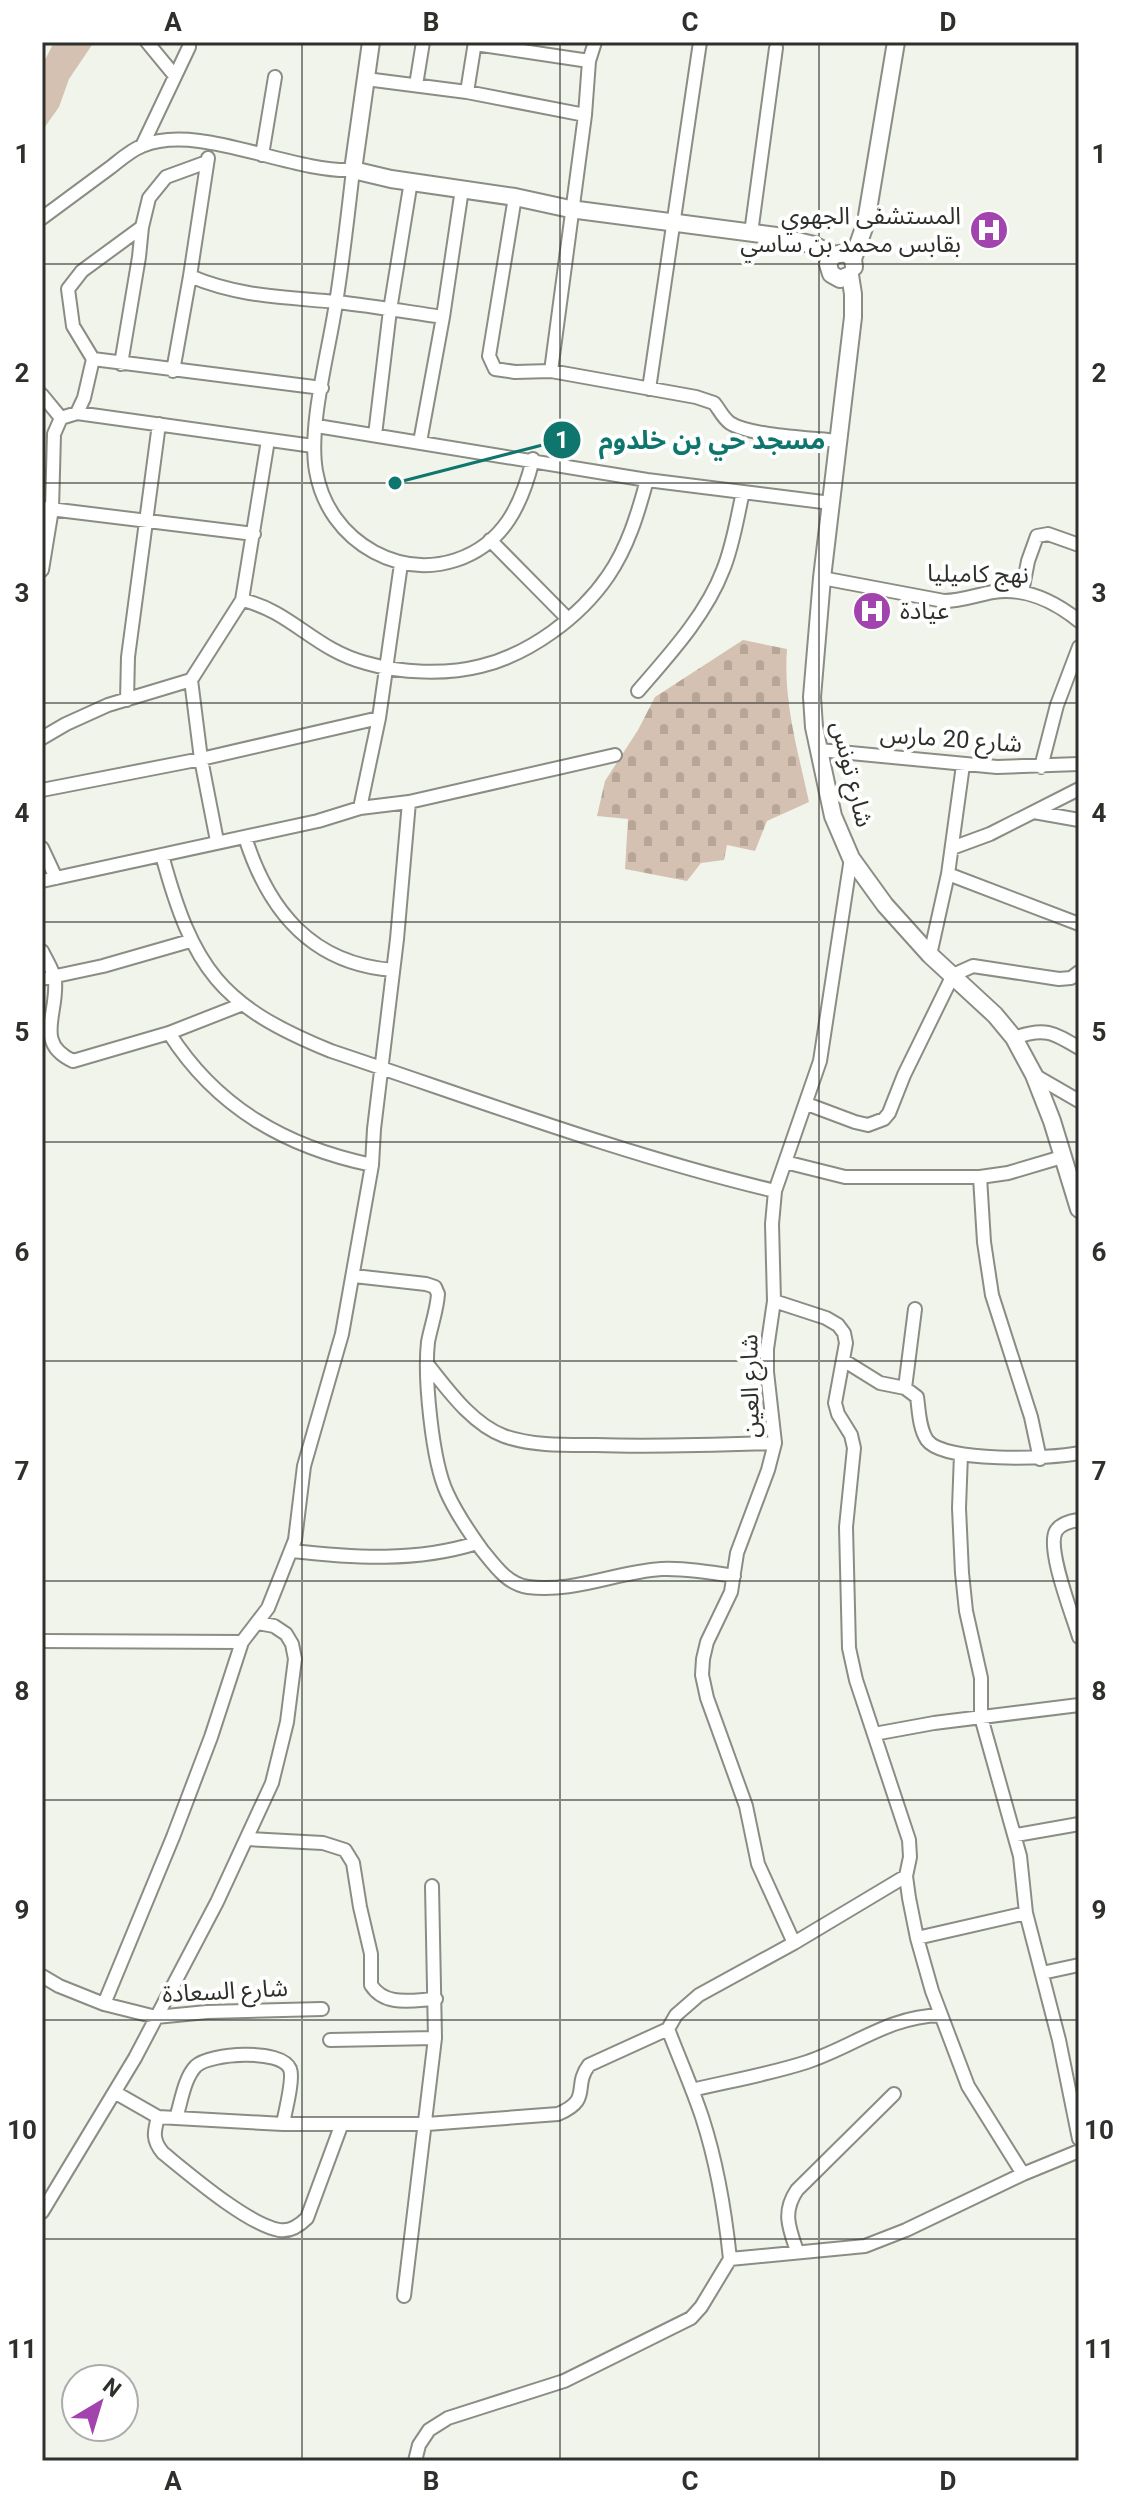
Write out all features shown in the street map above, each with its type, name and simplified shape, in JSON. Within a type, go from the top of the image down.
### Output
[{"type":"street","points":[[147,42],[175,76]]},
{"type":"street","points":[[371,42],[313,446],[316,474],[324,497],[344,530],[364,547],[401,564],[448,562],[467,556],[490,540],[512,517],[521,503],[533,459]]},
{"type":"street","points":[[416,85],[423,42]]},
{"type":"street","points":[[551,371],[570,209],[585,115],[589,61],[595,42]]},
{"type":"street","points":[[649,389],[700,42]]},
{"type":"street","points":[[42,218],[142,146],[169,140],[210,143],[335,171],[353,170],[570,209],[798,241],[833,255],[828,264],[831,274],[840,279],[852,267],[864,234],[896,42]]},
{"type":"street","points":[[467,92],[475,43],[589,61]]},
{"type":"street","points":[[142,146],[189,47]]},
{"type":"street","points":[[751,233],[776,48]]},
{"type":"street","points":[[262,155],[275,77]]},
{"type":"street","points":[[366,79],[467,92],[585,115]]},
{"type":"street","points":[[173,371],[210,143]]},
{"type":"street","points":[[121,364],[149,198],[166,177],[207,162]]},
{"type":"street","points":[[375,435],[390,310],[411,181]]},
{"type":"street","points":[[420,442],[462,189]]},
{"type":"street","points":[[515,197],[489,356],[495,369],[551,371],[649,389],[714,403],[722,416],[737,427],[838,441]]},
{"type":"street","points":[[77,413],[84,398],[93,359],[73,326],[68,289],[82,271],[142,227]]},
{"type":"street","name":"شارع تونس","points":[[852,267],[854,304],[822,578],[812,697],[814,727],[833,816],[851,858],[885,905],[930,955],[995,1015],[1014,1038],[1034,1075],[1079,1209]]},
{"type":"street","points":[[190,276],[223,288],[279,299],[336,302],[443,317]]},
{"type":"street","points":[[93,359],[322,388]]},
{"type":"street","points":[[42,395],[61,418]]},
{"type":"street","points":[[42,570],[48,433],[61,418],[77,413],[313,446]]},
{"type":"street","points":[[127,700],[128,657],[159,424]]},
{"type":"street","points":[[317,426],[647,480],[831,503]]},
{"type":"street","points":[[42,738],[90,713],[191,680],[242,600],[268,440]]},
{"type":"street","points":[[242,600],[279,614],[319,644],[337,653],[385,667],[440,671],[480,666],[537,640],[568,619],[600,586],[629,539],[647,480]]},
{"type":"street","points":[[638,691],[679,642],[716,585],[728,556],[743,492]]},
{"type":"street","points":[[47,508],[254,534]]},
{"type":"street","points":[[1022,592],[1037,536],[1048,534],[1079,545]]},
{"type":"street","points":[[490,540],[568,619]]},
{"type":"street","points":[[360,808],[379,718],[401,564]]},
{"type":"street","name":"نهج كاميليا","points":[[822,578],[944,601],[958,601],[992,592],[1022,592],[1050,601],[1079,621]]},
{"type":"street","points":[[1041,767],[1057,705],[1079,647]]},
{"type":"street","points":[[191,680],[201,759],[217,841]]},
{"type":"street","points":[[42,790],[201,759],[379,718]]},
{"type":"street","name":"شارع 20 مارس","points":[[819,750],[963,765],[1041,767],[1079,764]]},
{"type":"street","points":[[42,881],[318,821],[360,808],[409,802],[615,755]]},
{"type":"street","points":[[930,955],[948,874],[963,765]]},
{"type":"street","points":[[952,848],[990,834],[1079,789]]},
{"type":"street","points":[[104,2004],[173,1837],[211,1737],[242,1642],[258,1623],[280,1584],[292,1551],[308,1446],[333,1372],[354,1276],[372,1165],[409,802]]},
{"type":"street","points":[[1034,812],[1079,820]]},
{"type":"street","points":[[245,837],[266,891],[279,911],[295,927],[338,957],[365,968],[393,970]]},
{"type":"street","points":[[42,848],[56,878]]},
{"type":"street","points":[[162,855],[190,941],[213,978],[243,1004],[295,1036],[586,1136],[724,1179],[775,1191]]},
{"type":"street","name":"شارع العين","points":[[794,1943],[758,1864],[746,1806],[714,1722],[702,1675],[707,1642],[725,1609],[737,1553],[775,1443],[767,1349],[774,1301],[772,1224],[775,1191],[820,1061],[851,858]]},
{"type":"street","points":[[948,874],[1079,924]]},
{"type":"street","points":[[49,978],[190,941]]},
{"type":"street","points":[[42,951],[49,978],[52,1046],[60,1055],[73,1061],[169,1033],[243,1004]]},
{"type":"street","points":[[807,1104],[868,1125],[884,1119],[953,975],[973,966],[1059,979],[1071,978],[1079,972]]},
{"type":"street","points":[[1014,1038],[1033,1031],[1047,1031],[1079,1048]]},
{"type":"street","points":[[169,1033],[185,1058],[206,1081],[272,1132],[331,1157],[372,1165]]},
{"type":"street","points":[[1034,1075],[1079,1101]]},
{"type":"street","points":[[785,1162],[845,1177],[980,1177],[1008,1173],[1062,1157]]},
{"type":"street","points":[[980,1177],[984,1242],[992,1295],[1031,1417],[1040,1459]]},
{"type":"street","points":[[354,1276],[435,1287],[438,1294],[428,1344],[428,1365],[437,1457],[445,1491],[477,1543],[498,1570],[514,1583],[529,1587],[579,1586],[661,1569],[734,1576]]},
{"type":"street","points":[[774,1301],[808,1311],[838,1325],[844,1333],[846,1343],[835,1403],[854,1448],[846,1527],[849,1648],[856,1680],[909,1840],[910,1857],[906,1876],[917,1938],[941,2015],[968,2086],[1023,2174]]},
{"type":"street","points":[[905,1388],[915,1309]]},
{"type":"street","points":[[843,1360],[880,1383],[905,1388],[917,1397],[926,1439],[938,1449],[961,1454],[1040,1459],[1079,1453]]},
{"type":"street","points":[[428,1365],[450,1393],[475,1417],[503,1435],[517,1439],[564,1445],[662,1447],[775,1443]]},
{"type":"street","points":[[961,1454],[959,1508],[962,1573],[966,1611],[981,1678],[981,1717],[1016,1835],[1026,1913],[1079,2139]]},
{"type":"street","points":[[1079,1520],[1063,1524],[1057,1530],[1053,1549],[1079,1637]]},
{"type":"street","points":[[292,1551],[347,1557],[406,1558],[445,1553],[477,1543]]},
{"type":"street","points":[[42,2212],[47,2192],[116,2093],[247,1839],[272,1783],[294,1684],[295,1659],[286,1634],[274,1626],[258,1623]]},
{"type":"street","points":[[42,1641],[242,1642]]},
{"type":"street","points":[[874,1734],[1079,1705]]},
{"type":"street","points":[[1016,1835],[1079,1824]]},
{"type":"street","points":[[247,1839],[323,1843],[345,1850],[353,1863],[371,1954],[371,1985],[382,1998],[391,2000],[436,1999]]},
{"type":"street","points":[[116,2093],[158,2117],[283,2124],[427,2124],[558,2114],[576,2104],[581,2094],[583,2073],[589,2065],[668,2029],[676,2015],[699,1995],[906,1876]]},
{"type":"street","points":[[404,2296],[435,2038],[432,1886]]},
{"type":"street","points":[[917,1938],[1026,1913]]},
{"type":"street","points":[[1042,1973],[1079,1965]]},
{"type":"street","name":"شارع السعادة","points":[[42,1976],[104,2004],[156,2017],[207,2012],[322,2009]]},
{"type":"street","points":[[692,2090],[806,2062],[903,2019],[941,2015]]},
{"type":"street","points":[[415,2461],[419,2445],[429,2430],[448,2418],[564,2381],[691,2318],[730,2259],[714,2159],[668,2029]]},
{"type":"street","points":[[330,2040],[435,2038]]},
{"type":"street","points":[[176,2118],[196,2066],[218,2057],[258,2055],[283,2061],[290,2068],[283,2124]]},
{"type":"street","points":[[797,2251],[788,2226],[790,2201],[797,2190],[894,2094]]},
{"type":"street","points":[[158,2117],[153,2135],[163,2153],[233,2207],[279,2230],[299,2226],[307,2218],[341,2126]]},
{"type":"street","points":[[730,2259],[865,2246],[1079,2151]]},
{"type":"green space","points":[[54,42],[94,42],[69,79],[59,107],[42,131],[42,66]]},
{"type":"green space","points":[[743,640],[787,649],[789,707],[809,802],[767,821],[755,851],[727,845],[724,860],[701,863],[687,881],[625,869],[628,819],[597,816],[605,781],[655,697]]},
{"type":"place","name":"المستشفى الجهوي بقابس محمد بن ساسي","points":[[989,230]]},
{"type":"place","name":"مسجد حي بن خلدوم","points":[[395,483]]},
{"type":"place","name":"عيادة","points":[[872,611]]}]
